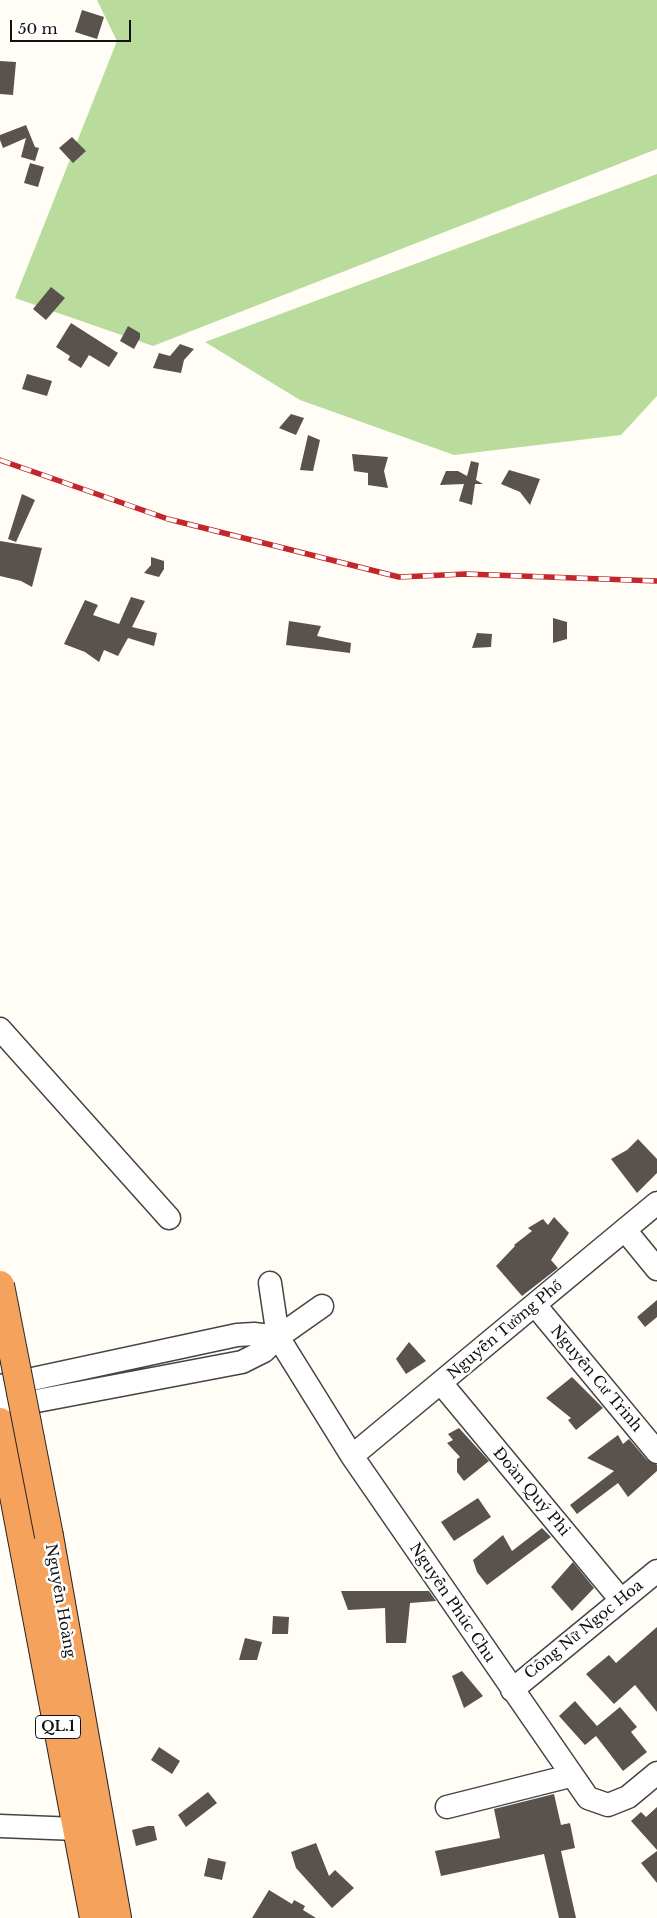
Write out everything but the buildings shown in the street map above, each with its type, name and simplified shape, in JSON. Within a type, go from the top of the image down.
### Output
[{"type":"highway","name":"Nguyễn Hoàng","points":[[0,1285],[49,1536],[117,1918]]},
{"type":"highway","name":"Nguyễn Hoàng","points":[[0,1422],[94,1918]]},
{"type":"street","points":[[0,1030],[170,1218]]},
{"type":"street","name":"Nguyễn Tường Phổ","points":[[352,1456],[657,1203]]},
{"type":"street","points":[[625,1230],[657,1269]]},
{"type":"street","points":[[270,1283],[278,1337]]},
{"type":"street","name":"Nguyễn Cư Trinh","points":[[535,1305],[657,1452]]},
{"type":"street","points":[[0,1408],[242,1362],[264,1351],[278,1337],[322,1306]]},
{"type":"street","points":[[0,1386],[237,1336],[254,1334],[278,1337]]},
{"type":"street","name":"Nguyễn Phúc Chu","points":[[278,1337],[352,1456],[570,1776],[588,1798],[608,1805],[628,1797],[657,1773]]},
{"type":"street","points":[[93,1367],[97,1389]]},
{"type":"street","name":"Đoàn Quý Phi","points":[[441,1383],[621,1600]]},
{"type":"street","name":"Công Nữ Ngọc Hoa","points":[[512,1690],[657,1571]]},
{"type":"street","points":[[447,1806],[570,1776]]},
{"type":"street","points":[[0,1826],[77,1828]]},
{"type":"green space","points":[[97,0],[657,0],[657,149],[153,346],[15,298],[117,41]]},
{"type":"green space","points":[[657,174],[657,396],[621,435],[454,455],[300,400],[205,342]]},
{"type":"railway","points":[[0,460],[168,519],[399,577],[466,574],[657,581]]}]
